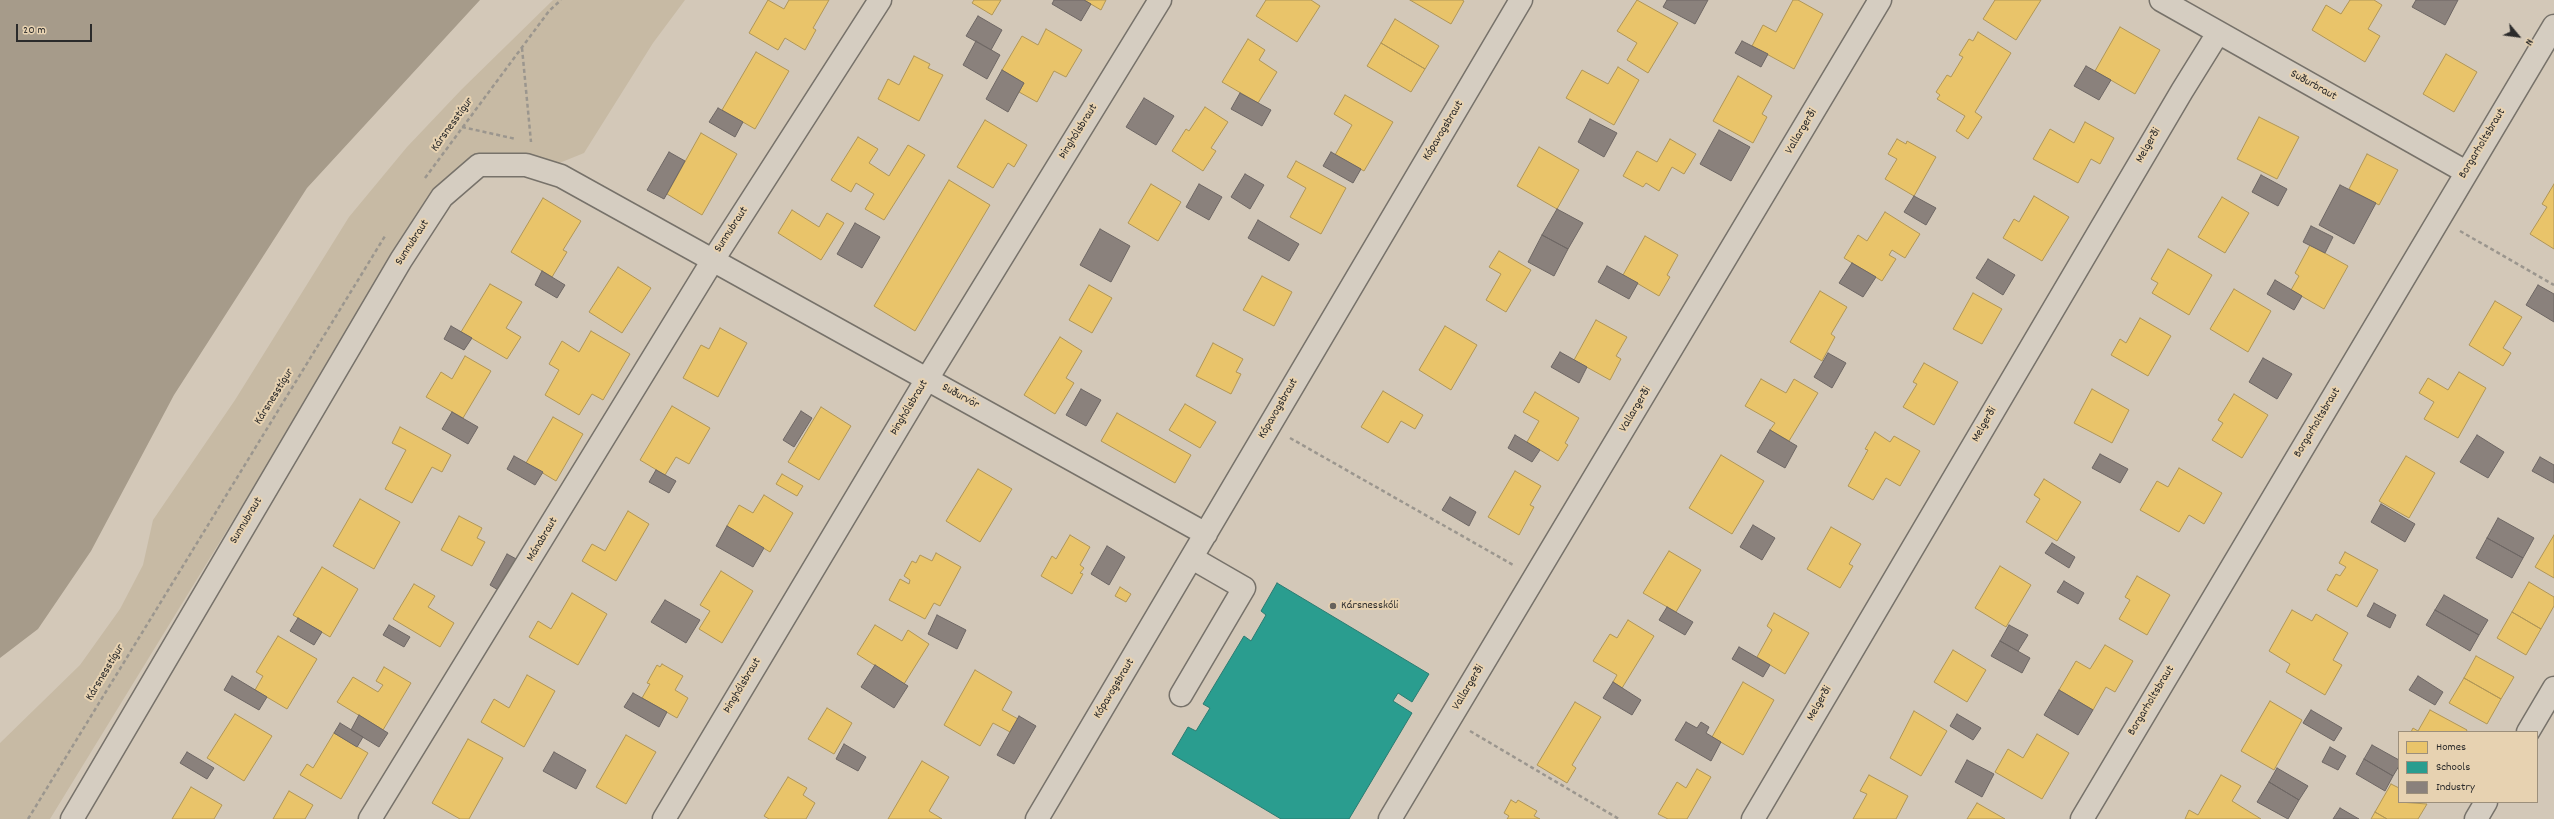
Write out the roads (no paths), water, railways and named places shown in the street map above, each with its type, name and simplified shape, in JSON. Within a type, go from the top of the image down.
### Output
[{"type":"street","name":"Sunnubraut","points":[[72,819],[401,260],[442,197],[479,165],[526,165],[554,174],[713,260],[880,0]]},
{"type":"street","name":"Þinghólsbraut","points":[[664,819],[927,379],[1160,0]]},
{"type":"street","name":"Kópavogsbraut","points":[[1037,819],[1521,0]]},
{"type":"street","name":"Vallargerði","points":[[1390,819],[1536,578],[1880,0]]},
{"type":"street","name":"Suðurbraut","points":[[2161,0],[2466,172]]},
{"type":"street","name":"Borgarholtsbraut","points":[[2082,819],[2554,26]]},
{"type":"street","name":"Melgerði","points":[[1753,819],[2182,91],[2218,33]]},
{"type":"street","name":"Suðurvör","points":[[713,260],[1206,534]]},
{"type":"street","name":"Mánabraut","points":[[370,819],[713,260]]},
{"type":"street","points":[[1181,695],[1244,588],[1192,558]]},
{"type":"street","points":[[2529,731],[2554,688]]},
{"type":"street","points":[[2476,819],[2485,803]]},
{"type":"place","name":"Kársnesskóli","points":[[1333,606]]}]
